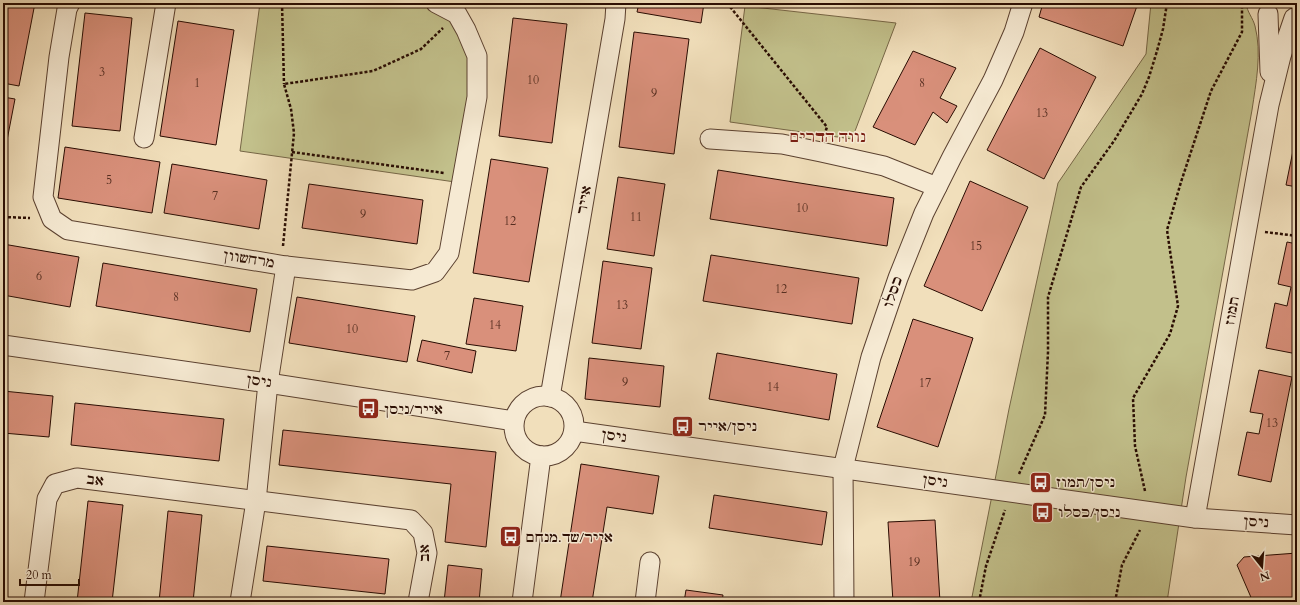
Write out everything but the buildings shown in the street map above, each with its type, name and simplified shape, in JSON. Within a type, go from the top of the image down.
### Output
[{"type":"street","points":[[52,219],[43,197],[59,57],[67,9],[70,3]]},
{"type":"street","points":[[144,138],[166,3]]},
{"type":"street","points":[[436,3],[457,14]]},
{"type":"street","name":"אייר","points":[[550,397],[615,19],[616,3]]},
{"type":"street","name":"כסלו","points":[[844,602],[843,468],[871,357],[898,278],[924,213],[993,80],[1014,32],[1023,3]]},
{"type":"street","points":[[1263,8],[1276,17],[1285,19],[1296,17]]},
{"type":"street","name":"תמוז","points":[[1263,8],[1270,58],[1268,105]]},
{"type":"street","name":"מרחשוון","points":[[52,219],[68,230],[286,266],[412,280],[435,272],[450,254],[477,97],[477,56],[466,30],[457,14]]},
{"type":"street","name":"תמוז","points":[[1195,518],[1268,105],[1281,56],[1296,17]]},
{"type":"street","points":[[710,139],[782,144],[821,152],[884,166],[937,187]]},
{"type":"street","points":[[240,602],[256,501],[268,382],[286,266]]},
{"type":"street","name":"ניסן","points":[[3,345],[268,382],[514,421]]},
{"type":"street","points":[[540,396],[550,397],[562,402],[571,413],[574,431],[566,447],[554,454],[541,456],[531,454],[523,448],[517,440],[514,421],[517,412],[531,399],[540,396]]},
{"type":"street","name":"ניסן","points":[[574,431],[1195,518],[1297,525]]},
{"type":"street","points":[[522,602],[541,456]]},
{"type":"street","name":"אב","points":[[34,602],[47,499],[55,484],[77,478],[411,520],[423,533],[426,553],[418,602]]},
{"type":"street","points":[[645,602],[650,562]]},
{"type":"path","points":[[282,3],[284,84],[291,109],[294,133],[283,247],[286,266]]},
{"type":"path","points":[[727,3],[827,127],[821,152]]},
{"type":"path","points":[[979,602],[986,566],[1011,492],[1045,415],[1048,352],[1048,297],[1081,187],[1114,141],[1142,94],[1157,51],[1163,29],[1167,3]]},
{"type":"path","points":[[1115,602],[1122,565],[1149,512],[1135,446],[1133,398],[1170,334],[1178,306],[1167,230],[1210,91],[1242,32],[1242,3]]},
{"type":"path","points":[[284,84],[373,71],[421,49],[457,14]]},
{"type":"path","points":[[292,152],[464,176]]},
{"type":"path","points":[[3,217],[52,219]]},
{"type":"path","points":[[1247,230],[1297,236]]},
{"type":"shaded area","points":[[260,3],[404,3],[438,10],[461,31],[477,67],[462,183],[240,151]]},
{"type":"shaded area","points":[[1151,3],[1246,3],[1255,26],[1258,47],[1258,68],[1252,110],[1186,477],[1167,602],[971,602],[1009,409],[1058,183],[1146,54]]},
{"type":"shaded area","points":[[745,6],[896,23],[852,139],[730,122]]},
{"type":"shaded area","points":[[263,598],[351,602],[262,602]]},
{"type":"place","name":"אייר/ניסן","points":[[369,409]]},
{"type":"place","name":"ניסן/אייר","points":[[683,426]]},
{"type":"place","name":"ניסן/תמוז","points":[[1040,482]]},
{"type":"place","name":"ניסן/כסלו","points":[[1042,512]]},
{"type":"place","name":"אייר/שד.מנחם","points":[[510,537]]},
{"type":"district","name":"נווה הדרים","points":[[828,137]]}]
